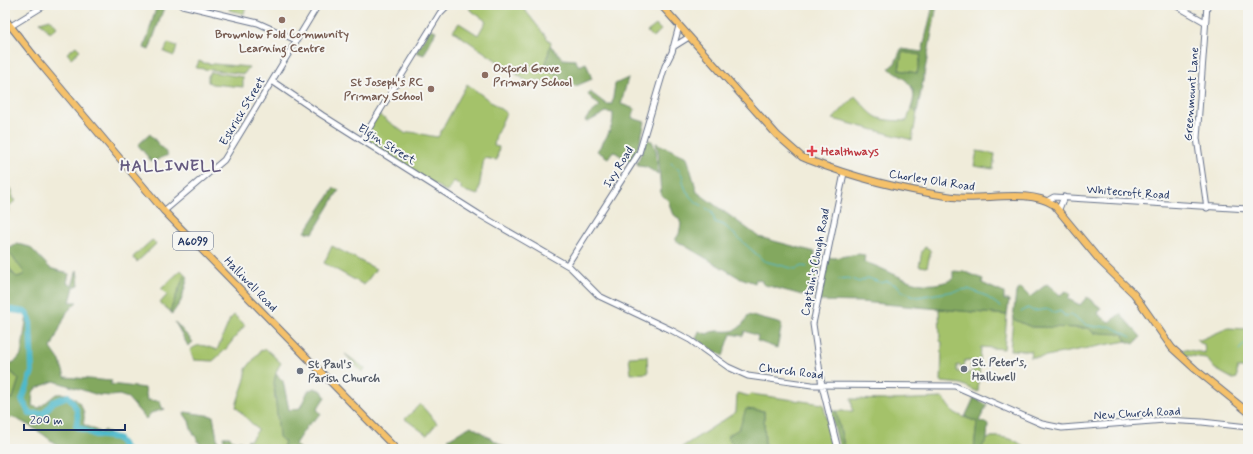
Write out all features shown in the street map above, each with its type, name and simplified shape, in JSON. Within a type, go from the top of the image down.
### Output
[{"type":"main road","name":"Chorley Old Road","points":[[661,5],[787,145],[809,160],[844,173],[875,182],[953,197],[968,199],[1033,197],[1048,201],[1059,209],[1101,262],[1134,294],[1172,348],[1194,369],[1248,412]]},
{"type":"main road","name":"Halliwell Road","points":[[5,19],[38,61],[164,211],[396,449]]},
{"type":"street","points":[[11,26],[45,5]]},
{"type":"street","points":[[182,5],[258,23],[296,40]]},
{"type":"street","name":"Eskrick Street","points":[[164,211],[222,162],[318,5]]},
{"type":"street","points":[[362,140],[440,13],[448,5]]},
{"type":"street","points":[[1175,5],[1205,22]]},
{"type":"street","name":"Greenmount Lane","points":[[1207,5],[1197,138],[1208,208]]},
{"type":"street","name":"Ivy Road","points":[[567,265],[639,153],[665,66],[673,47],[679,26]]},
{"type":"street","points":[[673,47],[689,37]]},
{"type":"street","name":"Elgin Street","points":[[272,81],[492,223]]},
{"type":"street","name":"Captain's Clough Road","points":[[838,449],[822,386],[813,332],[813,317],[844,173]]},
{"type":"street","name":"Whitecroft Road","points":[[1048,201],[1053,197],[1064,197],[1248,210]]},
{"type":"street","points":[[1059,209],[1064,197]]},
{"type":"street","name":"Church Road","points":[[492,223],[567,265],[599,296],[671,330],[732,369],[766,380],[822,386],[955,386],[1029,418]]},
{"type":"street","name":"New Church Road","points":[[1029,418],[1046,425],[1062,428],[1165,420],[1248,427]]},
{"type":"green space","points":[[157,5],[165,5],[149,50],[144,48]]},
{"type":"green space","points":[[231,5],[246,5],[244,14],[229,10]]},
{"type":"green space","points":[[474,5],[521,5],[551,43],[545,68],[557,75],[558,79],[552,82],[552,84],[541,83],[541,80],[528,82],[453,31],[459,23],[478,35],[486,21],[469,9]]},
{"type":"green space","points":[[933,5],[937,5],[917,113],[911,108],[914,93],[911,86],[889,68],[895,63],[901,49],[922,52]],"holes":[[[902,52],[921,55],[917,73],[899,70]]]},
{"type":"green space","points":[[50,19],[57,27],[50,33],[40,22]]},
{"type":"green space","points":[[656,25],[661,30],[653,38],[647,32]]},
{"type":"green space","points":[[430,29],[436,31],[424,55],[416,52]]},
{"type":"green space","points":[[168,43],[177,46],[174,56],[164,52]]},
{"type":"green space","points":[[550,45],[563,59],[575,60],[579,66],[586,63],[592,79],[576,86],[552,82],[558,79],[557,75],[545,68]]},
{"type":"green space","points":[[76,46],[80,50],[71,58],[67,53]]},
{"type":"green space","points":[[902,52],[921,55],[917,73],[899,70]]},
{"type":"green space","points":[[199,61],[204,63],[249,67],[244,74],[196,68]]},
{"type":"green space","points":[[211,72],[243,77],[243,87],[212,84],[208,82],[208,76]]},
{"type":"green space","points":[[628,78],[621,104],[635,109],[632,118],[645,122],[639,145],[630,162],[613,151],[608,158],[597,151],[610,129],[613,113],[606,112],[588,122],[585,121],[589,115],[600,106],[588,95],[590,92],[606,104],[612,104],[615,84]]},
{"type":"green space","points":[[467,84],[506,113],[496,135],[494,146],[499,147],[497,160],[484,158],[478,195],[461,190],[461,186],[454,181],[447,192],[362,140],[378,114],[406,134],[411,132],[438,137]]},
{"type":"green space","points":[[855,96],[872,114],[882,119],[907,121],[911,108],[917,113],[912,140],[833,119]]},
{"type":"green space","points":[[150,134],[168,155],[152,162],[138,145]]},
{"type":"green space","points":[[647,140],[652,141],[656,150],[658,174],[646,167],[638,166],[637,163]]},
{"type":"green space","points":[[656,143],[687,157],[697,192],[759,237],[815,252],[814,259],[821,262],[813,298],[765,285],[762,281],[756,279],[755,283],[738,277],[675,240],[679,234],[681,224],[679,219],[672,213],[668,200],[661,195],[658,151]]},
{"type":"green space","points":[[977,151],[995,154],[993,169],[974,166]]},
{"type":"green space","points":[[9,188],[12,190],[12,199],[16,200],[8,207],[10,210],[7,213],[5,194]]},
{"type":"green space","points":[[334,188],[339,190],[313,233],[305,232]]},
{"type":"green space","points":[[152,240],[156,244],[137,262],[133,257]]},
{"type":"green space","points":[[17,244],[30,247],[50,268],[69,274],[67,283],[72,286],[77,270],[79,285],[74,287],[70,302],[77,302],[67,312],[51,348],[60,361],[65,377],[112,381],[110,384],[145,388],[147,400],[160,401],[162,408],[165,409],[151,413],[146,419],[128,398],[119,395],[98,395],[54,381],[35,389],[33,392],[32,406],[39,408],[56,394],[68,394],[80,404],[82,408],[84,416],[83,424],[101,433],[104,430],[129,449],[61,449],[38,431],[12,417],[5,424],[5,400],[13,398],[19,379],[5,366],[16,361],[21,355],[27,315],[24,312],[7,310],[7,316],[5,316],[5,258],[12,273],[17,277],[23,275],[24,272],[7,250]]},
{"type":"green space","points":[[332,246],[376,269],[364,285],[324,263]]},
{"type":"green space","points":[[925,247],[931,250],[927,267],[919,266],[922,251]]},
{"type":"green space","points":[[7,250],[24,271],[23,275],[17,277],[10,269],[5,256],[5,252]]},
{"type":"green space","points":[[858,254],[865,255],[864,262],[917,283],[940,283],[953,279],[953,271],[965,272],[983,279],[982,283],[1004,293],[1004,300],[1009,300],[1007,315],[861,302],[819,301],[828,257],[834,258]]},
{"type":"green space","points":[[181,270],[185,274],[170,311],[160,303],[167,295],[161,289]]},
{"type":"green space","points":[[185,274],[188,277],[181,301],[172,314],[170,311]]},
{"type":"green space","points":[[1047,284],[1060,295],[1066,291],[1070,294],[1068,299],[1080,305],[1087,297],[1101,308],[1098,314],[1109,322],[1120,314],[1141,337],[1134,344],[1126,341],[1123,334],[1093,333],[1089,328],[1031,327],[1013,319],[1016,292],[1021,288],[1030,297]]},
{"type":"green space","points":[[939,309],[1007,315],[1004,349],[981,347],[978,392],[961,384],[941,382],[942,342],[940,341]],"holes":[[[965,360],[972,361],[970,368],[974,372],[963,374],[957,371],[957,365],[964,367]]]},
{"type":"green space","points":[[234,315],[245,325],[225,350],[213,361],[194,360],[190,350],[197,346],[206,346],[217,350],[230,319]]},
{"type":"green space","points":[[748,315],[782,324],[777,348],[757,341],[758,336],[745,331],[743,336],[731,334],[723,356],[696,339],[699,331],[707,334],[718,331],[733,331],[743,323]]},
{"type":"green space","points":[[1013,319],[1031,327],[1089,328],[1101,332],[1123,334],[1126,341],[1041,357],[1030,357],[1031,351],[1010,350]]},
{"type":"green space","points":[[175,322],[193,342],[188,346]]},
{"type":"green space","points":[[1228,328],[1248,329],[1248,368],[1237,368],[1237,378],[1233,379],[1215,369],[1206,358],[1185,355],[1183,353],[1184,349],[1205,353],[1204,344],[1200,343],[1196,339],[1200,340]]},
{"type":"green space","points":[[265,348],[281,363],[277,371],[274,391],[285,442],[282,449],[249,449],[245,444],[248,440],[250,441],[258,430],[236,407],[246,377],[246,369],[261,350],[263,351]]},
{"type":"green space","points":[[345,354],[366,369],[362,372]]},
{"type":"green space","points":[[647,356],[648,373],[631,374],[629,357]]},
{"type":"green space","points":[[5,367],[19,379],[13,398],[5,400]]},
{"type":"green space","points":[[276,374],[283,381],[289,410],[300,408],[308,391],[314,388],[322,391],[325,397],[317,409],[321,414],[307,426],[295,444],[300,449],[282,449],[285,442],[279,437],[274,382]]},
{"type":"green space","points":[[737,393],[749,396],[751,394],[823,404],[835,449],[765,449],[764,411],[747,410],[739,429],[728,436],[741,449],[679,449],[736,412]]},
{"type":"green space","points":[[942,398],[955,413],[977,422],[974,449],[848,449],[844,445],[836,411],[853,411],[851,399],[888,400]]},
{"type":"green space","points":[[974,398],[987,405],[979,421],[988,424],[987,439],[981,449],[974,449],[977,422],[965,417]]},
{"type":"green space","points":[[420,404],[437,423],[427,435],[405,419]]},
{"type":"green space","points":[[746,409],[764,411],[765,449],[741,449],[738,445],[734,447],[727,436],[739,429]]},
{"type":"green space","points":[[830,411],[836,411],[844,445],[848,449],[840,449]]},
{"type":"green space","points":[[185,412],[213,416],[220,446],[225,446],[223,437],[229,437],[236,442],[240,440],[249,449],[203,449],[191,429],[189,421],[184,414]]},
{"type":"green space","points":[[471,426],[508,449],[457,449],[448,439]]},
{"type":"green space","points":[[991,437],[1010,439],[1019,443],[1025,449],[981,449],[984,442]]},
{"type":"waterway","points":[[671,163],[680,171],[685,187],[691,198],[712,212],[715,222],[724,225],[764,261],[795,269],[802,266],[807,267]]},
{"type":"waterway","points":[[838,279],[848,278],[859,282],[868,278],[882,283],[887,281],[898,286],[902,291],[917,297],[968,289],[984,295],[1001,307]]},
{"type":"waterway","points":[[1021,312],[1028,308],[1033,311],[1049,309],[1055,313],[1060,311],[1065,316],[1071,315],[1087,325],[1096,327],[1110,326],[1131,337]]},
{"type":"waterway","points":[[5,309],[26,312],[30,319],[32,372],[22,400],[30,414],[44,413],[53,402],[68,396],[77,413],[78,417],[76,426],[95,435],[117,438],[126,449]]},
{"type":"waterway","points":[[1239,350],[1248,340]]},
{"type":"place","name":"Brownlow Fold Community Learning Centre","points":[[282,20]]},
{"type":"place","name":"Oxford Grove Primary School","points":[[485,75]]},
{"type":"place","name":"St Joseph's RC Primary School","points":[[431,89]]},
{"type":"place","name":"Healthways","points":[[812,151]]},
{"type":"place","name":"St. Peter's, Halliwell","points":[[964,369]]},
{"type":"place","name":"St Paul's Parish Church","points":[[300,371]]},
{"type":"district","name":"HALLIWELL","points":[[171,165]]}]
